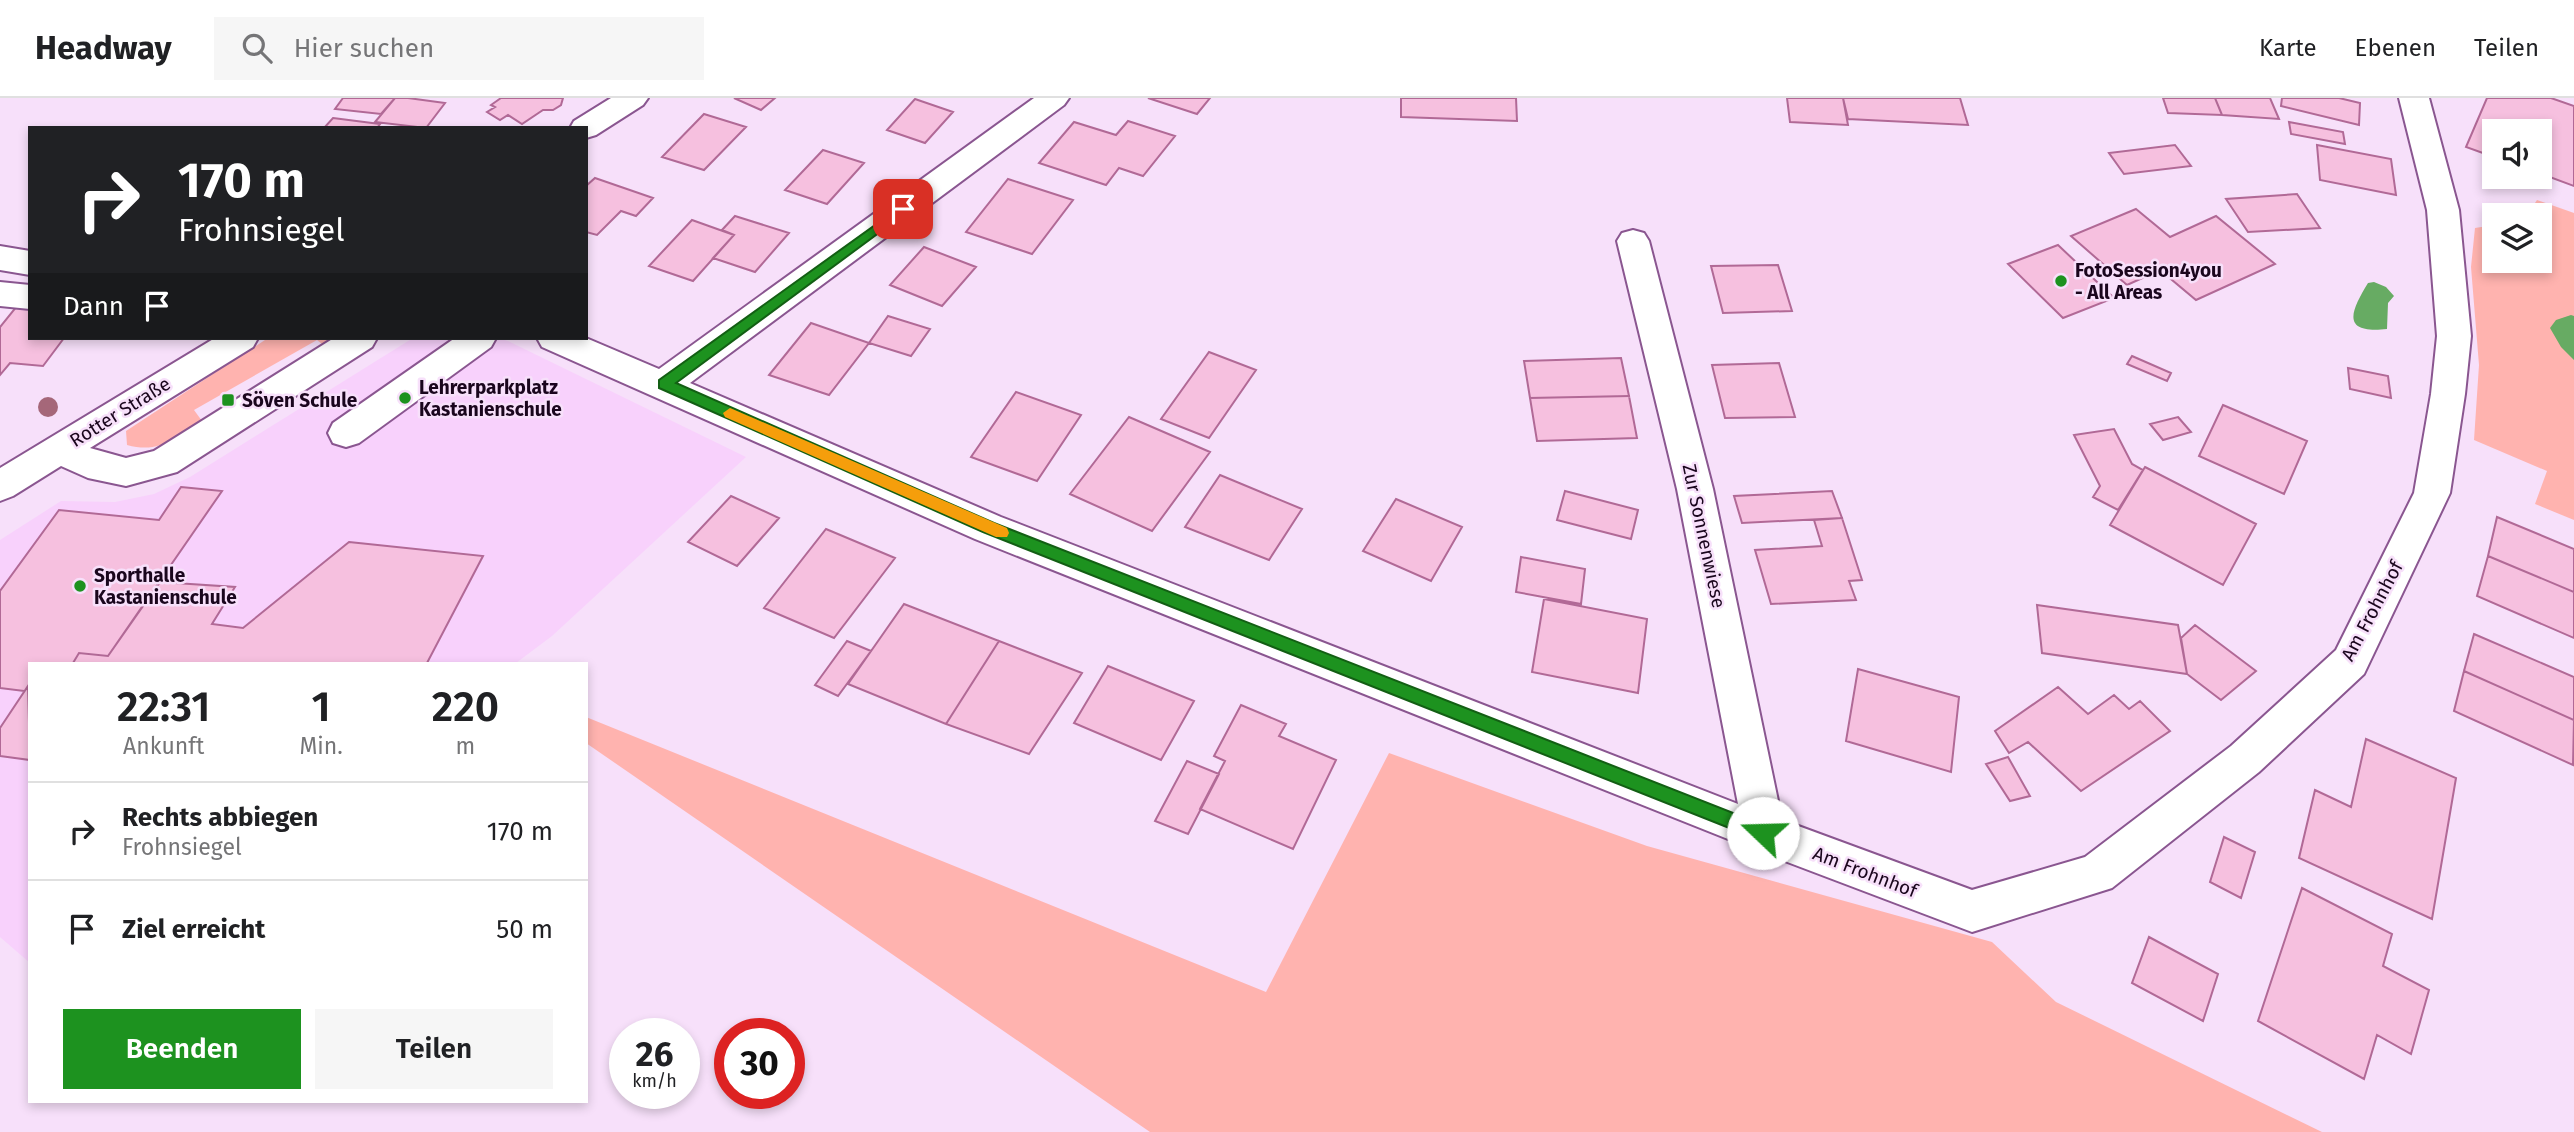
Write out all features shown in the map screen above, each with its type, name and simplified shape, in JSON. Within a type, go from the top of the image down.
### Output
[{"type":"street","points":[[588,126],[633,98]]},
{"type":"street","points":[[664,384],[1055,98]]},
{"type":"street","name":"Am Frohnhof","points":[[559,340],[988,528],[1763,833],[1972,911],[2097,874],[2245,760],[2350,662],[2432,494],[2448,394],[2454,336],[2448,250],[2443,210],[2414,98]]},
{"type":"street","name":"Zur Sonnenwiese","points":[[1633,241],[1695,489],[1755,779],[1763,833]]},
{"type":"street","points":[[0,294],[28,297]]},
{"type":"street","name":"Rotter Straße","points":[[0,486],[238,340]]},
{"type":"street","points":[[60,449],[88,464],[126,472],[164,462],[357,340]]},
{"type":"street","points":[[346,433],[476,340]]},
{"type":"shaded area","points":[[2552,205],[2574,213],[2574,520],[2535,504],[2547,471],[2474,440],[2479,365],[2471,267],[2475,228],[2482,227],[2482,273],[2552,273]]},
{"type":"shaded area","points":[[2374,282],[2386,287],[2394,296],[2388,303],[2387,329],[2362,328],[2356,324],[2354,318],[2354,311],[2362,293],[2368,283]]},
{"type":"shaded area","points":[[2574,316],[2574,360],[2561,347],[2550,328],[2556,320]]},
{"type":"shaded area","points":[[265,340],[317,340],[194,410],[202,421],[167,443],[149,447],[127,445],[126,431]]},
{"type":"shaded area","points":[[410,340],[508,341],[746,457],[552,636],[517,662],[28,662],[28,961],[0,937],[0,540],[61,501],[115,502],[154,494],[190,477]]},
{"type":"shaded area","points":[[588,718],[1266,992],[1389,753],[1647,846],[1992,942],[2056,1002],[2322,1132],[1150,1132],[588,744]]},
{"type":"building","points":[[343,98],[395,98],[381,114],[335,109]]},
{"type":"building","points":[[395,98],[445,103],[428,126],[375,122]]},
{"type":"building","points":[[501,98],[563,98],[561,105],[553,110],[543,110],[522,124],[508,115],[500,120],[487,112],[495,107],[491,105]]},
{"type":"building","points":[[734,98],[775,98],[761,110]]},
{"type":"building","points":[[1148,98],[1210,98],[1197,114]]},
{"type":"building","points":[[1401,98],[1516,98],[1517,121],[1401,117]]},
{"type":"building","points":[[1787,98],[1843,98],[1848,125],[1790,122]]},
{"type":"building","points":[[1843,98],[1960,98],[1968,125],[1848,119]]},
{"type":"building","points":[[2163,98],[2215,98],[2222,115],[2168,113]]},
{"type":"building","points":[[2215,98],[2270,98],[2279,119],[2222,115]]},
{"type":"building","points":[[2282,98],[2339,98],[2360,103],[2359,125],[2281,106]]},
{"type":"building","points":[[2487,98],[2551,98],[2574,106],[2574,186],[2552,178],[2552,119],[2482,119],[2482,153],[2466,147]]},
{"type":"building","points":[[915,99],[953,112],[925,143],[887,130]]},
{"type":"building","points":[[704,114],[746,127],[704,170],[662,157]]},
{"type":"building","points":[[333,118],[380,124],[378,126],[326,126]]},
{"type":"building","points":[[1128,121],[1175,136],[1143,176],[1119,168],[1106,185],[1039,163],[1074,122],[1116,135]]},
{"type":"building","points":[[2289,122],[2343,132],[2345,144],[2291,134]]},
{"type":"building","points":[[2175,145],[2191,166],[2124,174],[2109,153]]},
{"type":"building","points":[[2317,145],[2391,159],[2396,195],[2320,180]]},
{"type":"building","points":[[823,150],[864,163],[827,204],[785,190]]},
{"type":"building","points":[[595,178],[653,198],[636,216],[621,211],[597,235],[588,233],[588,184]]},
{"type":"building","points":[[1008,179],[1073,200],[1032,254],[966,232]]},
{"type":"building","points":[[2297,194],[2320,228],[2248,232],[2226,199]]},
{"type":"building","points":[[2136,209],[2170,237],[2216,216],[2275,264],[2196,300],[2160,270],[2127,285],[2071,236]]},
{"type":"building","points":[[735,216],[789,233],[755,272],[713,258],[734,235],[722,230]]},
{"type":"building","points":[[692,220],[734,235],[693,281],[649,266]]},
{"type":"building","name":"FotoSession4you - All Areas","points":[[2058,245],[2114,298],[2063,318],[2008,264]]},
{"type":"building","points":[[924,247],[976,267],[942,306],[890,285]]},
{"type":"building","points":[[1778,265],[1792,311],[1723,313],[1711,266]]},
{"type":"building","points":[[21,301],[28,302],[28,340],[62,340],[43,366],[10,363],[0,375],[0,327]]},
{"type":"building","points":[[888,316],[930,329],[911,356],[869,343]]},
{"type":"building","points":[[811,323],[869,343],[829,395],[769,375]]},
{"type":"building","points":[[1209,352],[1256,370],[1209,438],[1161,419]]},
{"type":"building","points":[[2132,356],[2171,373],[2167,381],[2127,364]]},
{"type":"building","points":[[1621,358],[1629,396],[1530,398],[1524,361]]},
{"type":"building","points":[[1779,363],[1795,417],[1725,418],[1712,365]]},
{"type":"building","points":[[2348,368],[2388,376],[2391,398],[2350,389]]},
{"type":"building","points":[[1016,392],[1081,415],[1037,481],[971,457]]},
{"type":"building","points":[[1629,396],[1637,438],[1537,441],[1530,398]]},
{"type":"building","points":[[2223,405],[2307,441],[2284,494],[2199,456]]},
{"type":"building","points":[[1129,417],[1210,452],[1152,531],[1070,494]]},
{"type":"building","points":[[2178,417],[2191,432],[2163,440],[2150,424]]},
{"type":"building","points":[[2114,429],[2132,464],[2143,470],[2118,510],[2093,497],[2100,486],[2074,435]]},
{"type":"building","points":[[2145,467],[2256,524],[2223,585],[2110,525]]},
{"type":"building","points":[[1220,475],[1302,509],[1269,560],[1185,527]]},
{"type":"building","name":"Sporthalle Kastanienschule","points":[[181,487],[222,491],[108,656],[79,653],[74,662],[28,662],[28,688],[24,691],[0,688],[0,591],[59,510],[159,520]]},
{"type":"building","points":[[1565,491],[1638,510],[1631,539],[1557,520]]},
{"type":"building","points":[[1832,491],[1842,518],[1742,523],[1734,496]]},
{"type":"building","points":[[731,496],[779,518],[737,566],[688,542]]},
{"type":"building","points":[[1396,499],[1462,527],[1431,581],[1363,551]]},
{"type":"building","points":[[2497,517],[2574,549],[2574,592],[2488,556]]},
{"type":"building","points":[[1842,518],[1862,580],[1849,581],[1856,600],[1771,604],[1755,550],[1822,546],[1814,520]]},
{"type":"building","points":[[826,529],[895,558],[834,638],[764,608]]},
{"type":"building","points":[[349,542],[483,556],[428,662],[74,662],[79,653],[108,656],[160,582],[235,587],[212,624],[243,628]]},
{"type":"building","points":[[2488,556],[2574,592],[2574,638],[2477,596]]},
{"type":"building","points":[[1521,557],[1585,569],[1581,604],[1516,592]]},
{"type":"building","points":[[1544,599],[1647,619],[1638,693],[1532,672]]},
{"type":"building","points":[[904,604],[999,641],[946,724],[848,684]]},
{"type":"building","points":[[2037,605],[2178,625],[2187,674],[2042,653]]},
{"type":"building","points":[[2195,625],[2256,671],[2221,700],[2187,674],[2181,638]]},
{"type":"building","points":[[2474,634],[2574,677],[2574,720],[2464,671]]},
{"type":"building","points":[[847,641],[871,651],[838,696],[815,685]]},
{"type":"building","points":[[999,641],[1082,673],[1029,754],[946,724]]},
{"type":"building","points":[[1108,666],[1194,701],[1161,760],[1074,723]]},
{"type":"building","points":[[1858,669],[1959,697],[1951,772],[1846,741]]},
{"type":"building","points":[[2464,671],[2574,720],[2573,765],[2454,711]]},
{"type":"building","points":[[28,686],[28,760],[0,756],[0,728]]},
{"type":"building","points":[[2058,687],[2088,714],[2114,695],[2129,709],[2140,701],[2170,731],[2081,791],[2028,742],[2009,753],[1995,731]]},
{"type":"building","points":[[1241,705],[1286,724],[1279,736],[1336,760],[1293,849],[1200,809],[1225,761],[1214,756]]},
{"type":"building","points":[[2366,739],[2456,778],[2432,919],[2299,858],[2315,790],[2351,807]]},
{"type":"building","points":[[2008,757],[2030,796],[2010,801],[1986,764]]},
{"type":"building","points":[[1187,761],[1219,774],[1188,834],[1155,821]]},
{"type":"building","points":[[2224,837],[2255,852],[2241,898],[2210,882]]},
{"type":"building","points":[[2302,888],[2392,934],[2383,966],[2429,990],[2411,1054],[2377,1035],[2364,1079],[2258,1021]]},
{"type":"building","points":[[2149,937],[2218,974],[2203,1021],[2132,983]]},
{"type":"slow traffic","points":[[730,413],[1002,533]]},
{"type":"place","name":"FotoSession4you - All Areas","points":[[2061,281]]},
{"type":"place","name":"Lehrerparkplatz Kastanienschule","points":[[405,398]]},
{"type":"place","name":"Söven Schule","points":[[228,400]]},
{"type":"place","name":"Sporthalle Kastanienschule","points":[[80,586]]},
{"type":"route","points":[[903,209],[664,384],[988,528],[1763,833]]}]
